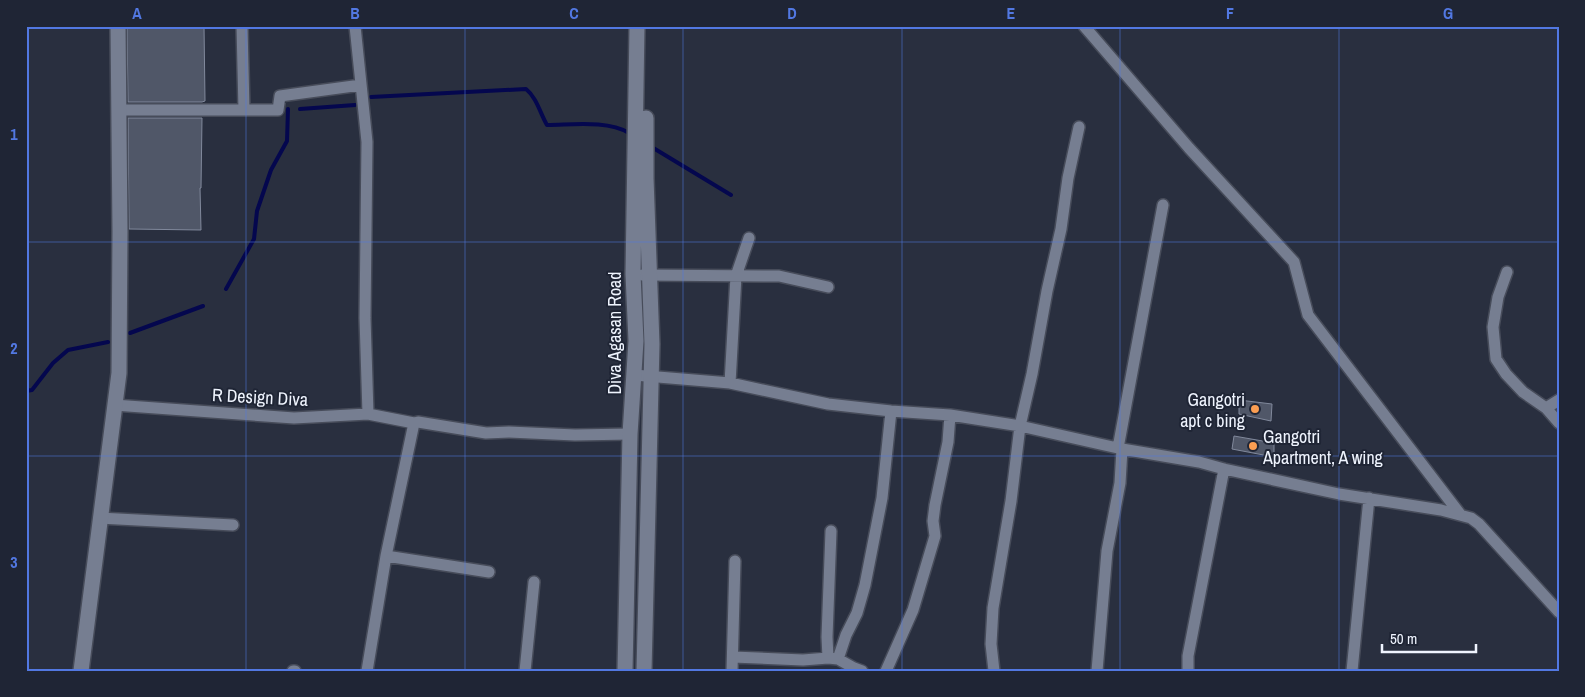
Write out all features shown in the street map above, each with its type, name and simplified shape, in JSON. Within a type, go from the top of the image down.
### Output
[{"type":"street","points":[[81,671],[118,373],[118,26]]},
{"type":"street","points":[[242,26],[244,110]]},
{"type":"street","points":[[355,26],[367,142],[365,318],[368,414]]},
{"type":"street","name":"Diva Agasan Road","points":[[625,671],[630,434],[636,342],[633,274],[637,26]]},
{"type":"street","points":[[644,671],[652,344],[646,178],[646,45],[648,26]]},
{"type":"street","points":[[1084,26],[1189,148],[1294,262],[1308,315],[1460,514]]},
{"type":"street","points":[[118,110],[278,110],[280,96],[361,85]]},
{"type":"street","points":[[994,671],[991,644],[993,608],[1011,501],[1020,426],[1061,229],[1068,178],[1079,128]]},
{"type":"street","points":[[1097,671],[1108,551],[1120,483],[1120,448],[1163,206]]},
{"type":"street","points":[[730,383],[736,276],[749,238]]},
{"type":"street","points":[[1507,272],[1498,297],[1493,327],[1496,358],[1506,374],[1523,392],[1546,408],[1559,423]]},
{"type":"street","points":[[633,274],[650,276],[779,276],[828,287]]},
{"type":"street","points":[[634,374],[730,383],[828,404],[950,415],[1020,426],[1120,448],[1198,462],[1339,494],[1460,514],[1471,518],[1479,524],[1559,612]]},
{"type":"street","points":[[1546,408],[1559,400]]},
{"type":"street","name":"R Design Diva","points":[[114,406],[294,418],[368,414],[414,423],[418,422],[486,433],[630,434]]},
{"type":"street","points":[[839,663],[846,635],[857,613],[865,585],[882,498],[890,411]]},
{"type":"street","points":[[886,671],[913,610],[935,536],[935,505],[948,442],[950,415]]},
{"type":"street","points":[[367,671],[386,556],[414,423]]},
{"type":"street","points":[[1188,671],[1188,656],[1224,469]]},
{"type":"street","points":[[1352,671],[1369,498]]},
{"type":"street","points":[[99,518],[233,525]]},
{"type":"street","points":[[831,531],[827,637],[839,663]]},
{"type":"street","points":[[386,556],[489,572]]},
{"type":"street","points":[[732,671],[735,561]]},
{"type":"street","points":[[525,671],[534,582]]},
{"type":"street","points":[[733,657],[839,663],[862,671]]},
{"type":"building","points":[[127,26],[204,26],[205,101],[128,102]]},
{"type":"building","points":[[128,118],[202,118],[201,230],[129,229]]},
{"type":"building","name":"Gangotri apt c bing","points":[[1239,400],[1272,404],[1271,421],[1239,414]]},
{"type":"building","name":"Gangotri Apartment, A wing","points":[[1234,436],[1274,443],[1274,457],[1232,449]]},
{"type":"waterway","points":[[371,97],[526,89],[536,101],[547,125],[600,125],[610,126],[629,133]]},
{"type":"waterway","points":[[300,109],[355,105]]},
{"type":"waterway","points":[[226,289],[254,239],[257,211],[271,170],[287,141],[288,109]]},
{"type":"waterway","points":[[650,146],[731,195]]},
{"type":"waterway","points":[[130,333],[203,306]]},
{"type":"waterway","points":[[26,391],[32,390],[53,363],[68,350],[108,342]]},
{"type":"place","name":"Gangotri apt c bing","points":[[1255,409]]},
{"type":"place","name":"Gangotri Apartment, A wing","points":[[1253,446]]}]
